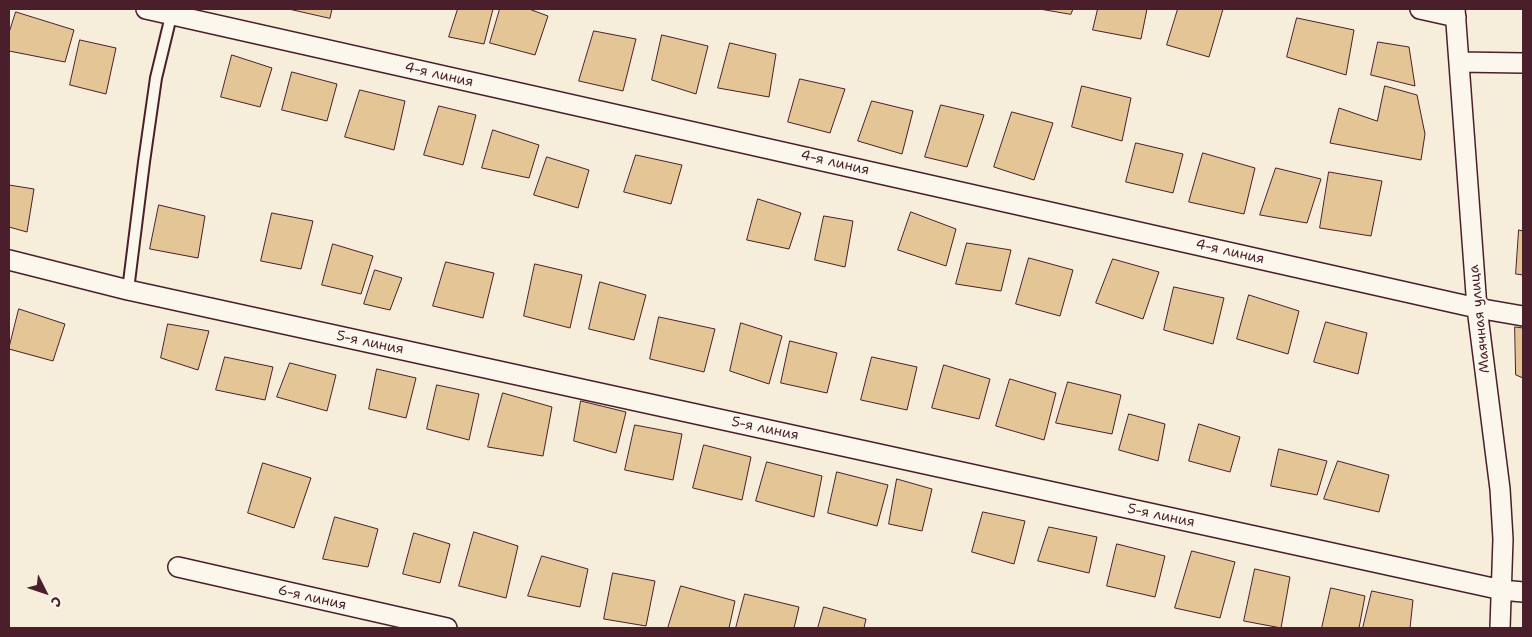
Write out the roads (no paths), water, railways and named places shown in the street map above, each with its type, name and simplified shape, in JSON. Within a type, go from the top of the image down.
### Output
[{"type":"street","name":"4-я линия","points":[[146,9],[172,12],[1477,308],[1523,316]]},
{"type":"street","points":[[1420,9],[1456,13]]},
{"type":"street","name":"Маячная улица","points":[[1456,13],[1477,308],[1500,490],[1503,540],[1500,628]]},
{"type":"street","points":[[1459,62],[1523,63]]},
{"type":"street","name":"5-я линия","points":[[9,260],[128,290],[1502,590],[1523,592]]},
{"type":"street","name":"6-я линия","points":[[178,567],[446,628]]},
{"type":"lane","points":[[128,290],[156,78],[172,12]]}]
